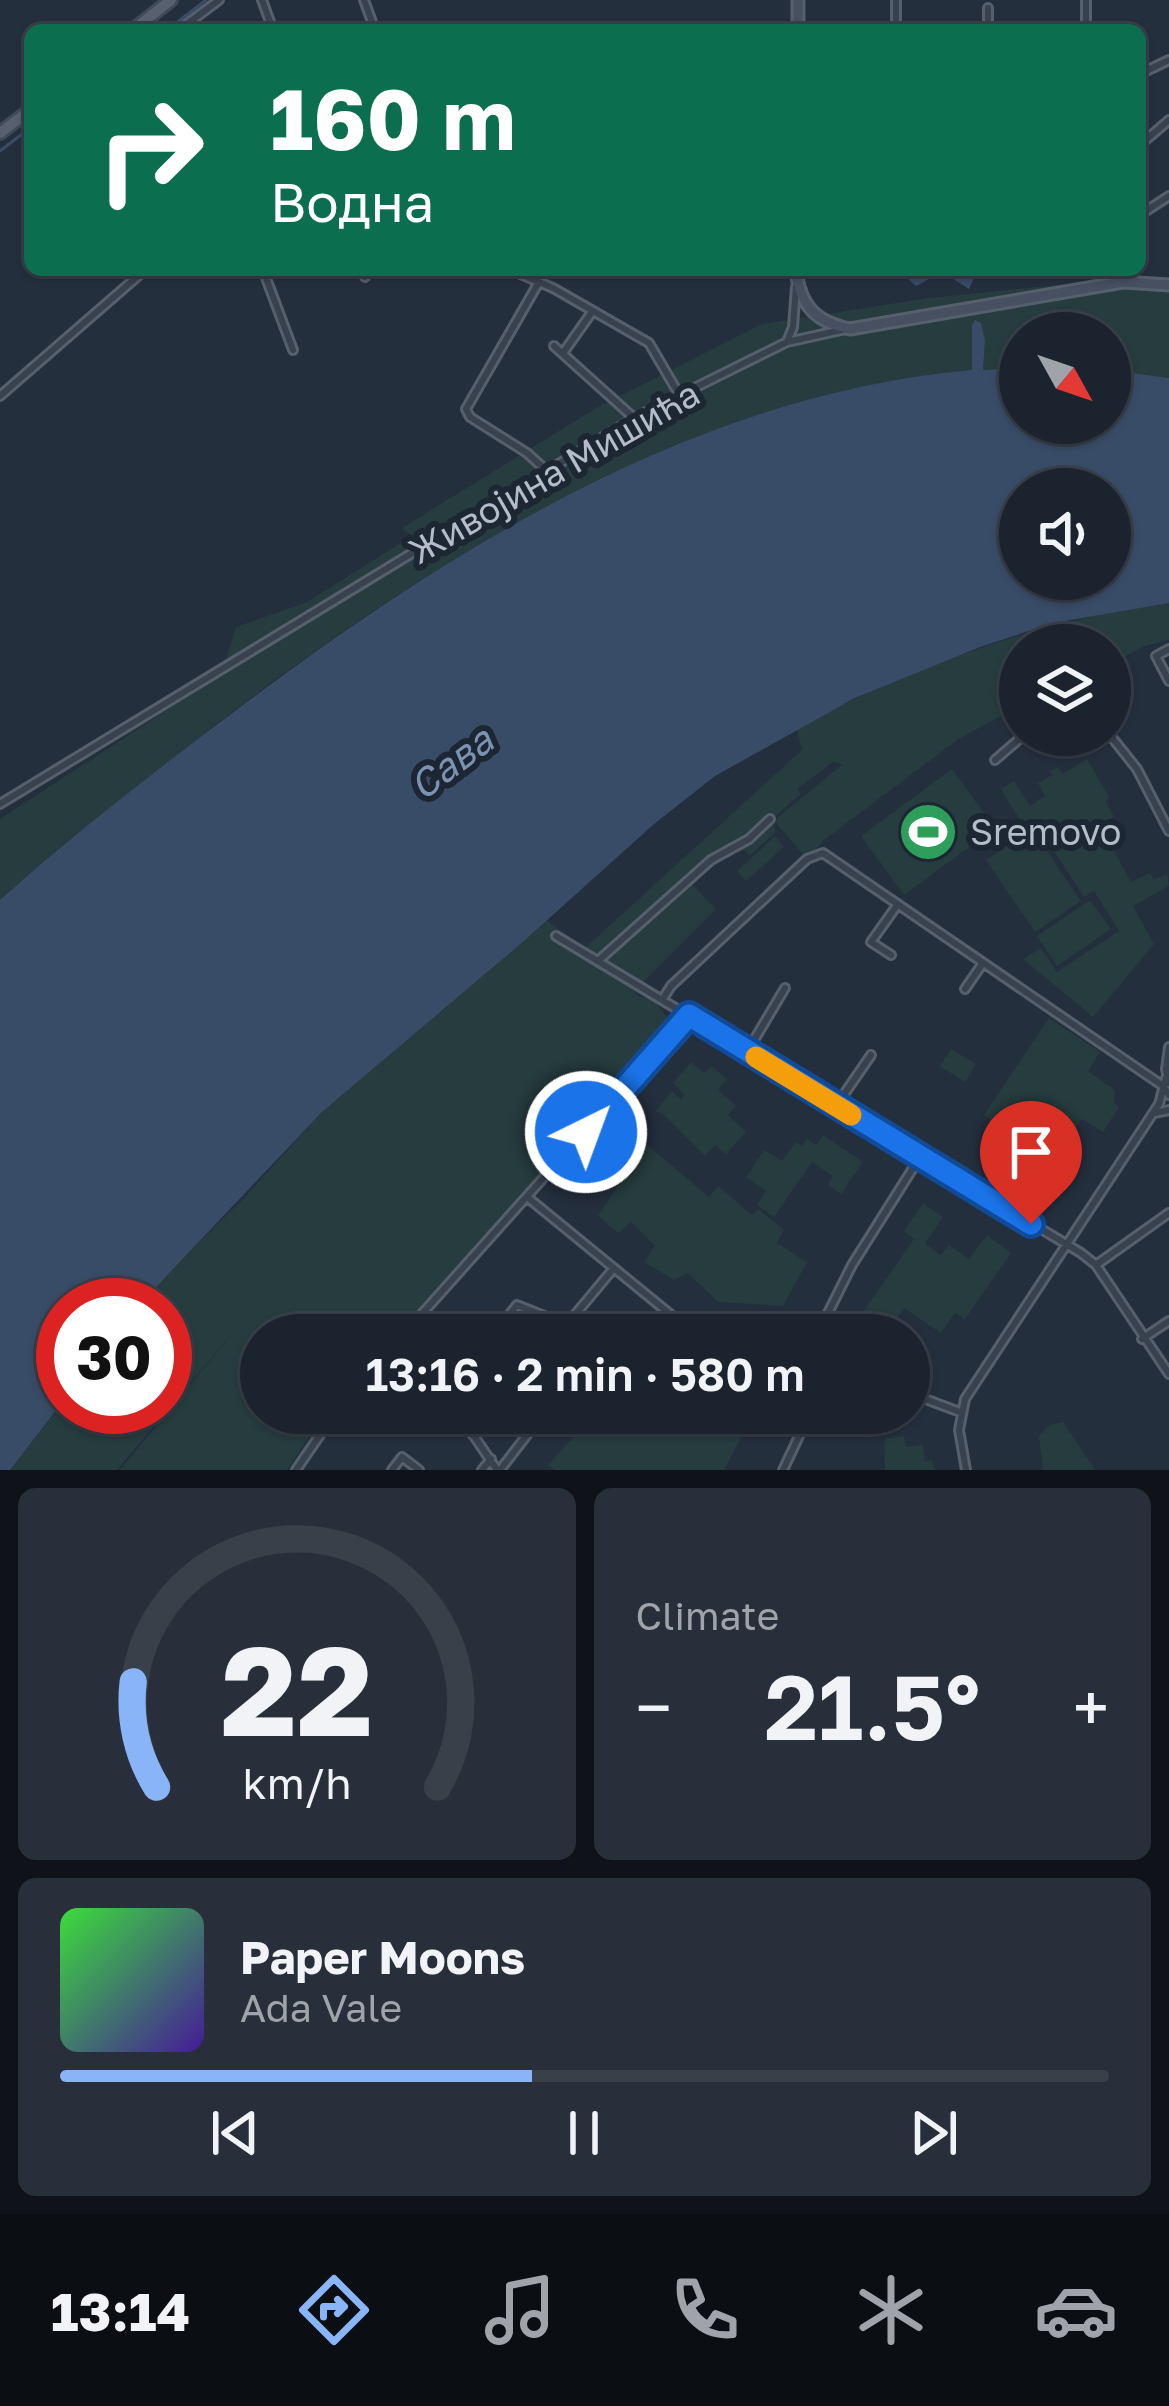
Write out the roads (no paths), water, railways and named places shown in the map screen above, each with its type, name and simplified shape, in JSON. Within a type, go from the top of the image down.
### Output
[{"type":"main road","points":[[141,24],[170,0]]},
{"type":"main road","points":[[0,133],[24,115]]},
{"type":"street","points":[[187,24],[219,0]]},
{"type":"street","points":[[988,8],[988,24]]},
{"type":"street","points":[[1146,140],[1169,120]]},
{"type":"street","points":[[0,396],[138,276]]},
{"type":"street","points":[[265,276],[292,350]]},
{"type":"street","points":[[524,276],[649,343],[680,396]]},
{"type":"street","points":[[787,341],[793,327],[796,276]]},
{"type":"street","points":[[1120,276],[1123,282]]},
{"type":"street","points":[[797,284],[818,318],[850,329],[1123,282],[1169,285]]},
{"type":"street","points":[[539,283],[466,409],[470,417],[548,472]]},
{"type":"street","points":[[563,353],[593,311]]},
{"type":"street","name":"Живојина Мишића","points":[[0,803],[634,418],[787,341],[850,329]]},
{"type":"street","points":[[554,346],[634,418]]},
{"type":"street","points":[[1169,649],[1156,658],[1169,681]]},
{"type":"street","points":[[995,760],[1000,756]]},
{"type":"street","points":[[1127,756],[1169,831]]},
{"type":"street","points":[[598,961],[711,860],[749,839],[770,820]]},
{"type":"street","points":[[662,1000],[671,986],[820,852],[1138,1068],[1166,1082]]},
{"type":"street","points":[[891,955],[872,942],[898,904]]},
{"type":"street","points":[[556,936],[1096,1265],[1169,1374]]},
{"type":"street","points":[[965,989],[983,963]]},
{"type":"street","points":[[747,1052],[785,988]]},
{"type":"street","points":[[422,1314],[689,1015]]},
{"type":"street","points":[[966,1470],[960,1412],[1162,1100],[1169,1047]]},
{"type":"street","points":[[836,1106],[871,1055]]},
{"type":"street","points":[[1152,1114],[1169,1103],[1166,1082]]},
{"type":"street","points":[[827,1314],[852,1264],[920,1157]]},
{"type":"street","points":[[527,1197],[671,1314]]},
{"type":"street","points":[[1096,1265],[1169,1214]]},
{"type":"street","points":[[576,1314],[614,1268]]},
{"type":"street","points":[[510,1314],[517,1305],[540,1314]]},
{"type":"street","points":[[1142,1339],[1169,1321]]},
{"type":"street","points":[[930,1401],[960,1412]]},
{"type":"street","points":[[296,1470],[321,1434]]},
{"type":"street","points":[[474,1436],[499,1470],[527,1434]]},
{"type":"street","points":[[783,1470],[800,1434]]},
{"type":"street","points":[[392,1470],[402,1457],[419,1470]]},
{"type":"street","points":[[482,1470],[491,1460]]},
{"type":"water","points":[[909,276],[935,276],[916,286]]},
{"type":"water","points":[[948,276],[978,276],[969,289]]},
{"type":"water","name":"Сава","points":[[975,320],[981,323],[985,341],[983,370],[999,369],[999,444],[1131,444],[1131,373],[1169,378],[1169,603],[1050,624],[999,624],[999,641],[855,698],[715,776],[322,1112],[165,1278],[36,1278],[38,1434],[10,1470],[0,1470],[0,900],[235,711],[402,593],[490,538],[675,446],[771,411],[870,385],[972,370]]},
{"type":"waterway","points":[[175,24],[206,0]]},
{"type":"waterway","points":[[0,151],[24,133]]},
{"type":"place","name":"Sremovo","points":[[928,832]]}]
